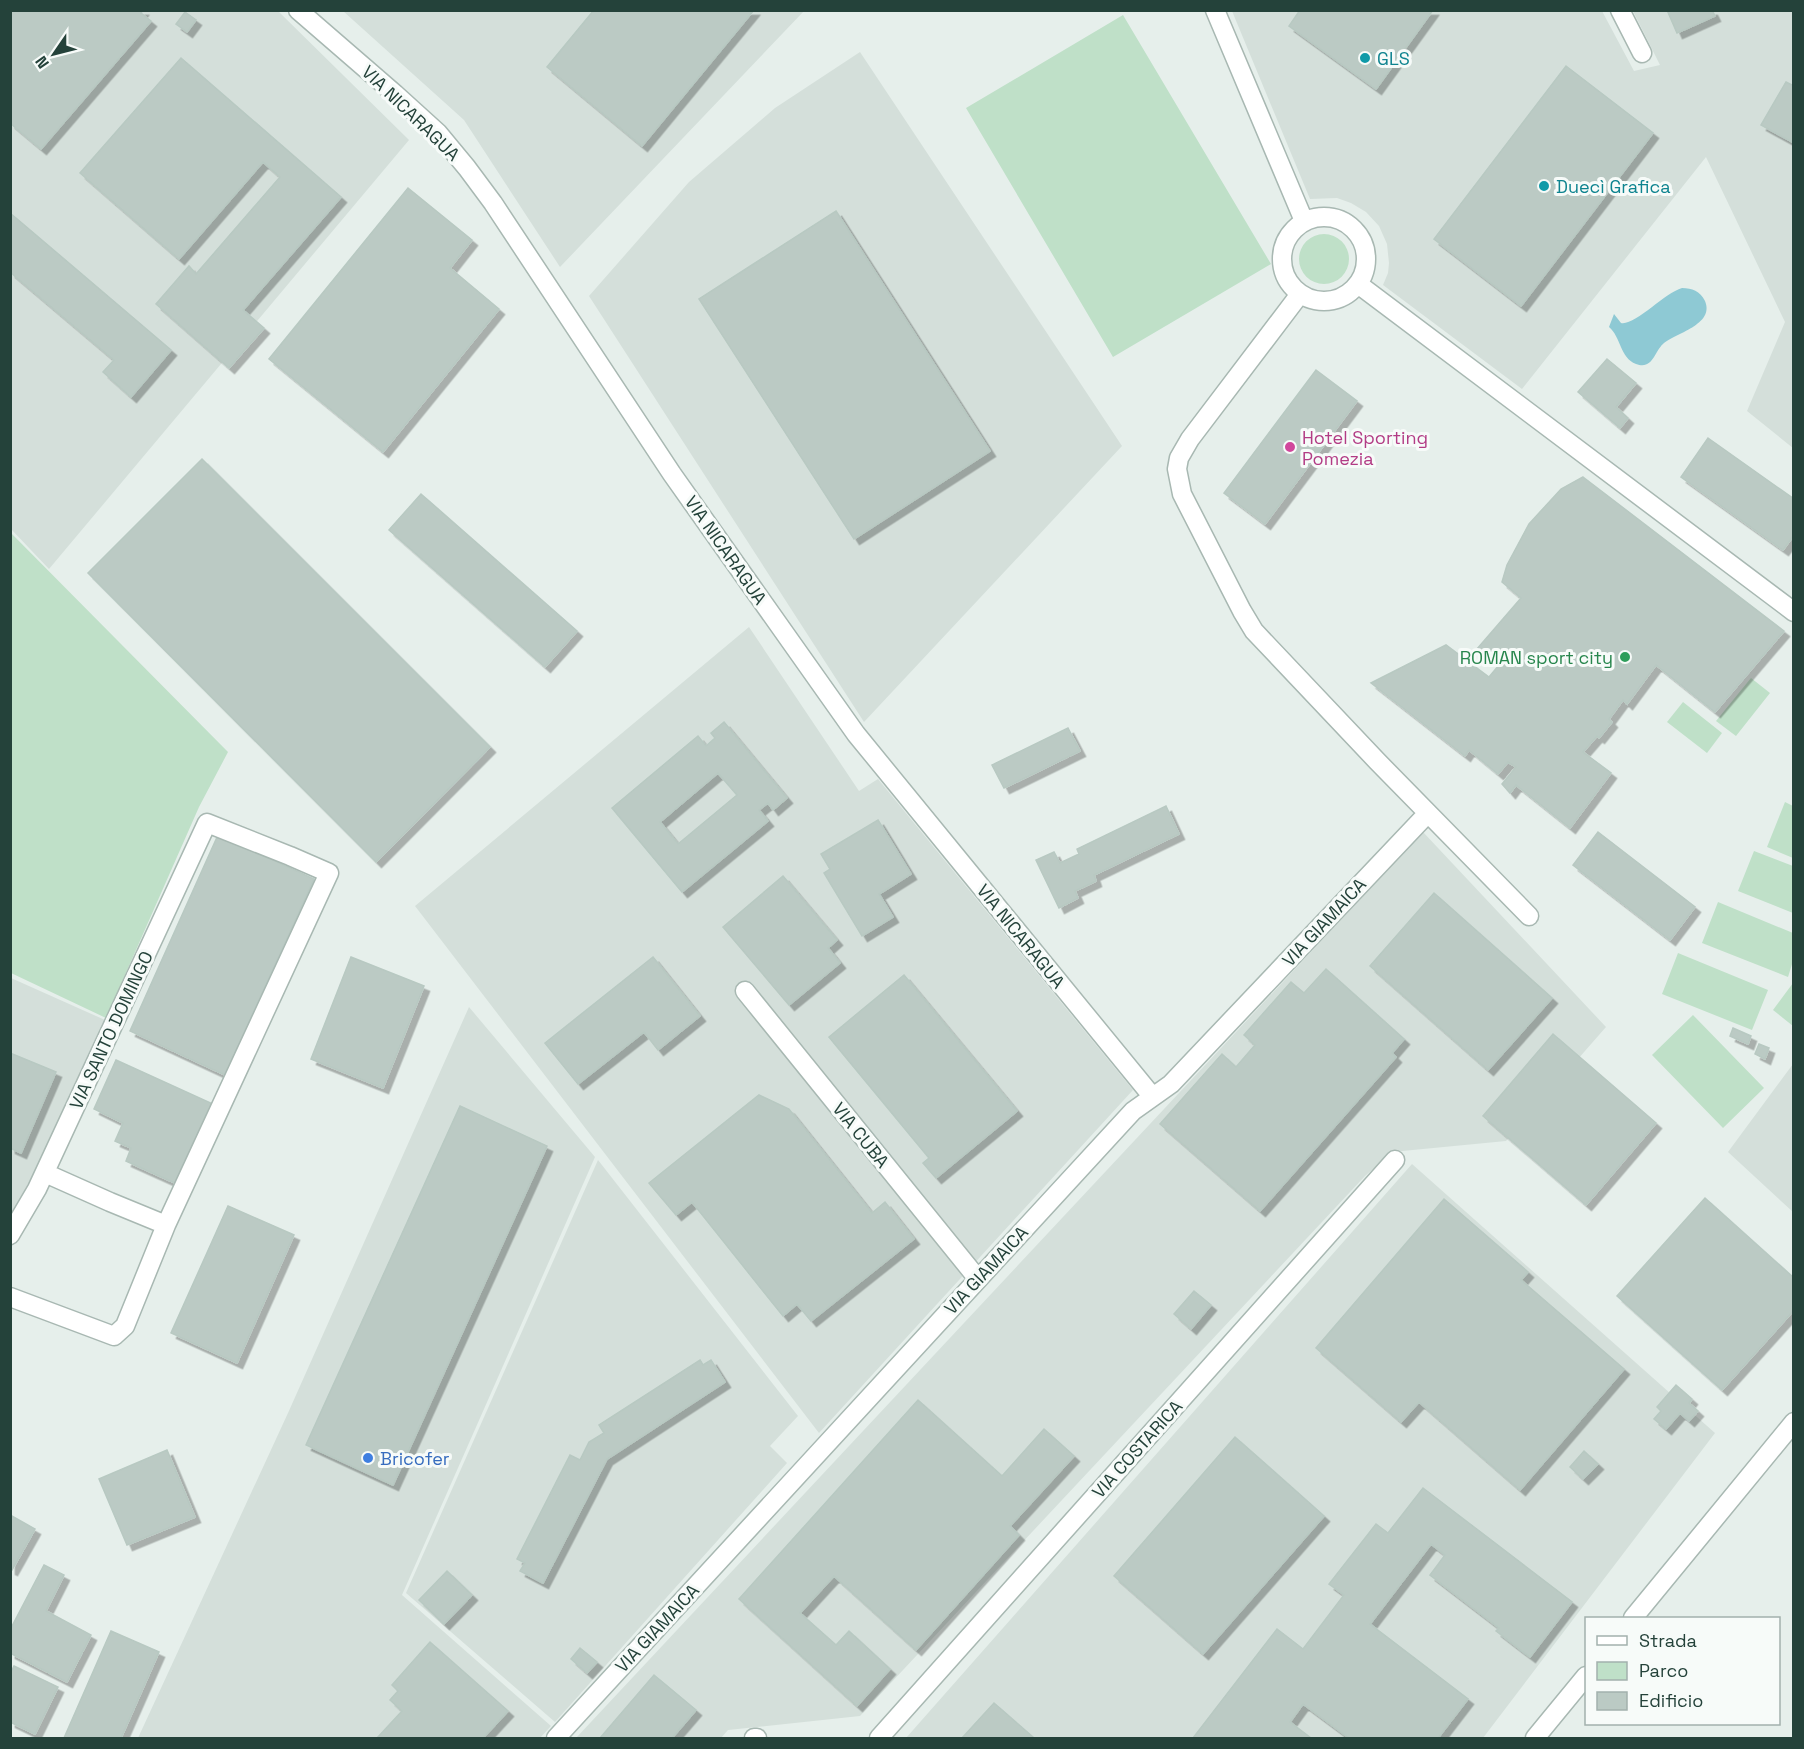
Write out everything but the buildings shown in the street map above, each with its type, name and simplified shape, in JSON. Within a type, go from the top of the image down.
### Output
[{"type":"street","name":"VIA NICARAGUA","points":[[298,10],[438,134],[467,168],[493,203],[672,474],[856,735],[1152,1096]]},
{"type":"street","points":[[1215,10],[1304,221]]},
{"type":"street","points":[[1620,10],[1642,53]]},
{"type":"street","points":[[1317,217],[1332,217],[1345,222],[1356,231],[1363,243],[1366,257],[1364,272],[1358,284],[1350,292],[1331,300],[1320,301],[1300,294],[1290,284],[1284,271],[1282,256],[1285,242],[1293,230],[1304,221],[1317,217]]},
{"type":"street","points":[[1358,284],[1794,612]]},
{"type":"street","points":[[1300,294],[1190,439],[1179,458],[1178,481],[1188,506],[1254,631],[1529,916]]},
{"type":"street","name":"VIA GIAMAICA","points":[[556,1738],[1133,1111],[1171,1084],[1428,813]]},
{"type":"street","name":"VIA SANTO DOMINGO","points":[[10,1235],[16,1213],[45,1173],[207,823],[329,873],[166,1225]]},
{"type":"street","name":"VIA CUBA","points":[[744,991],[978,1279]]},
{"type":"street","name":"VIA COSTARICA","points":[[879,1738],[1395,1160]]},
{"type":"street","points":[[10,1297],[114,1336],[125,1326],[166,1225],[45,1173]]},
{"type":"street","points":[[1634,1617],[1794,1422]]},
{"type":"street","points":[[1536,1738],[1585,1678]]},
{"type":"shaded area","points":[[11,11],[278,11],[409,140],[49,569],[11,529]]},
{"type":"shaded area","points":[[343,11],[804,11],[560,267],[464,120]]},
{"type":"shaded area","points":[[1232,11],[1602,11],[1634,71],[1660,65],[1633,11],[1793,11],[1793,448],[1747,411],[1785,322],[1706,157],[1522,389],[1383,285],[1389,263],[1387,244],[1379,226],[1366,212],[1337,198],[1310,199]]},
{"type":"shaded area","points":[[860,52],[1122,446],[864,722],[589,296],[689,182],[775,108]]},
{"type":"shaded area","points":[[749,627],[859,791],[878,779],[1133,1090],[819,1433],[415,906]]},
{"type":"shaded area","points":[[1423,832],[1606,1027],[1506,1141],[1392,1152],[1365,1176],[860,1716],[728,1730],[721,1738],[576,1738]]},
{"type":"shaded area","points":[[11,978],[105,1020],[11,1231]]},
{"type":"shaded area","points":[[469,1007],[595,1157],[402,1595],[551,1726],[540,1738],[138,1738],[288,1413]]},
{"type":"shaded area","points":[[1793,1064],[1793,1212],[1728,1152]]},
{"type":"shaded area","points":[[598,1160],[798,1416],[770,1446],[787,1463],[555,1722],[406,1593]]},
{"type":"shaded area","points":[[1412,1164],[1715,1433],[1483,1738],[906,1738]]},
{"type":"green space","points":[[1123,15],[1271,264],[1113,357],[966,108]]},
{"type":"green space","points":[[1319,234],[1329,234],[1342,241],[1349,254],[1349,264],[1342,277],[1329,284],[1319,284],[1310,280],[1303,273],[1299,264],[1299,254],[1303,245],[1310,238]]},
{"type":"green space","points":[[10,532],[228,752],[199,807],[106,1018],[11,973]]},
{"type":"green space","points":[[1751,678],[1770,693],[1736,736],[1716,721]]},
{"type":"green space","points":[[1683,702],[1722,733],[1707,753],[1667,722]]},
{"type":"green space","points":[[1785,802],[1793,806],[1793,858],[1767,847]]},
{"type":"green space","points":[[1754,851],[1793,866],[1793,913],[1738,891]]},
{"type":"green space","points":[[1718,902],[1793,933],[1793,961],[1788,977],[1702,943]]},
{"type":"green space","points":[[1678,953],[1768,990],[1752,1030],[1662,994]]},
{"type":"green space","points":[[1793,983],[1794,1026],[1773,1010]]},
{"type":"green space","points":[[1693,1015],[1764,1088],[1723,1128],[1652,1055]]},
{"type":"water","points":[[1682,288],[1701,295],[1707,309],[1704,316],[1692,327],[1663,344],[1646,365],[1631,361],[1609,327],[1614,314],[1621,323],[1627,323]]},
{"type":"place","name":"GLS","points":[[1365,58]]},
{"type":"place","name":"Duecì Grafica","points":[[1544,186]]},
{"type":"place","name":"Hotel Sporting Pomezia","points":[[1290,447]]},
{"type":"place","name":"ROMAN sport city","points":[[1625,657]]},
{"type":"place","name":"Bricofer","points":[[368,1458]]}]
